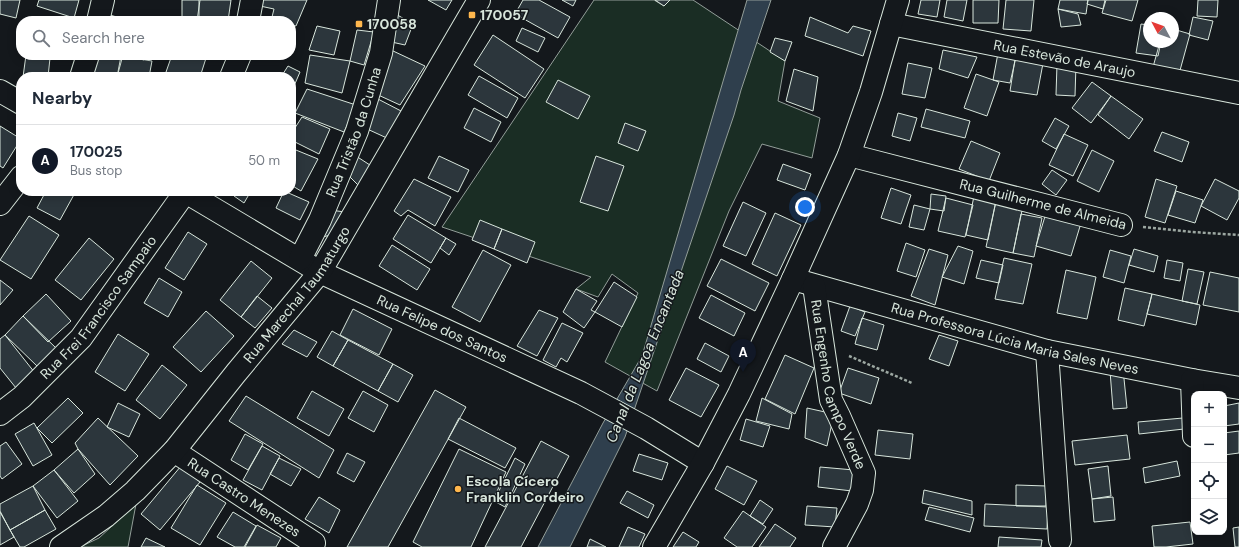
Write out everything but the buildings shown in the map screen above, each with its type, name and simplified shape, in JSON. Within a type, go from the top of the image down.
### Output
[{"type":"street","points":[[99,16],[103,0]]},
{"type":"street","points":[[249,16],[252,0]]},
{"type":"street","name":"Rua Tristão da Cunha","points":[[300,259],[320,220],[357,131],[381,54],[389,0]]},
{"type":"street","name":"Rua Marechal Taumaturgo","points":[[61,547],[106,516],[135,491],[174,451],[236,372],[320,272],[479,0]]},
{"type":"street","points":[[654,547],[703,463],[739,394],[793,280],[849,155],[871,92],[898,0]]},
{"type":"street","name":"Rua Estevão de Araujo","points":[[891,24],[1239,93]]},
{"type":"street","points":[[82,72],[86,60]]},
{"type":"street","points":[[233,72],[238,60]]},
{"type":"street","points":[[0,91],[16,99]]},
{"type":"street","name":"Rua Guilherme de Almeida","points":[[849,155],[1121,224]]},
{"type":"street","points":[[0,204],[16,183]]},
{"type":"street","name":"Rua Frei Francisco Sampaio","points":[[0,414],[22,397],[81,338],[181,196]]},
{"type":"street","name":"Rua Felipe dos Santos","points":[[193,196],[320,272],[581,393],[646,428],[703,463]]},
{"type":"street","name":"Rua Professora Lúcia Maria Sales Neves","points":[[793,280],[1047,351],[1239,388]]},
{"type":"street","name":"Rua Engenho Campo Verde","points":[[814,286],[831,400],[840,416],[864,473],[862,490],[857,504],[834,547]]},
{"type":"street","points":[[1047,351],[1060,540]]},
{"type":"street","points":[[1192,380],[1194,427]]},
{"type":"street","name":"Rua Castro Menezes","points":[[174,451],[314,543]]},
{"type":"path","name":"Rua Guilherme de Almeida","points":[[1121,224],[1192,232],[1239,235]]},
{"type":"green space","points":[[594,0],[654,0],[664,6],[670,0],[693,0],[785,61],[778,101],[820,118],[812,158],[762,144],[729,211],[657,391],[605,362],[638,293],[612,274],[598,297],[576,289],[591,277],[442,227]]},
{"type":"green space","points":[[136,504],[128,547],[80,547],[99,538]]},
{"type":"water","name":"Canal da Lagoa Encantada","points":[[747,0],[771,0],[734,115],[625,437],[570,547],[538,547],[603,423],[642,356]]},
{"type":"place","name":"170057","points":[[472,15]]},
{"type":"place","name":"170058","points":[[359,24]]},
{"type":"place","name":"170025","points":[[743,372]]},
{"type":"place","name":"Escola Cícero Franklin Cordeiro","points":[[458,489]]}]
